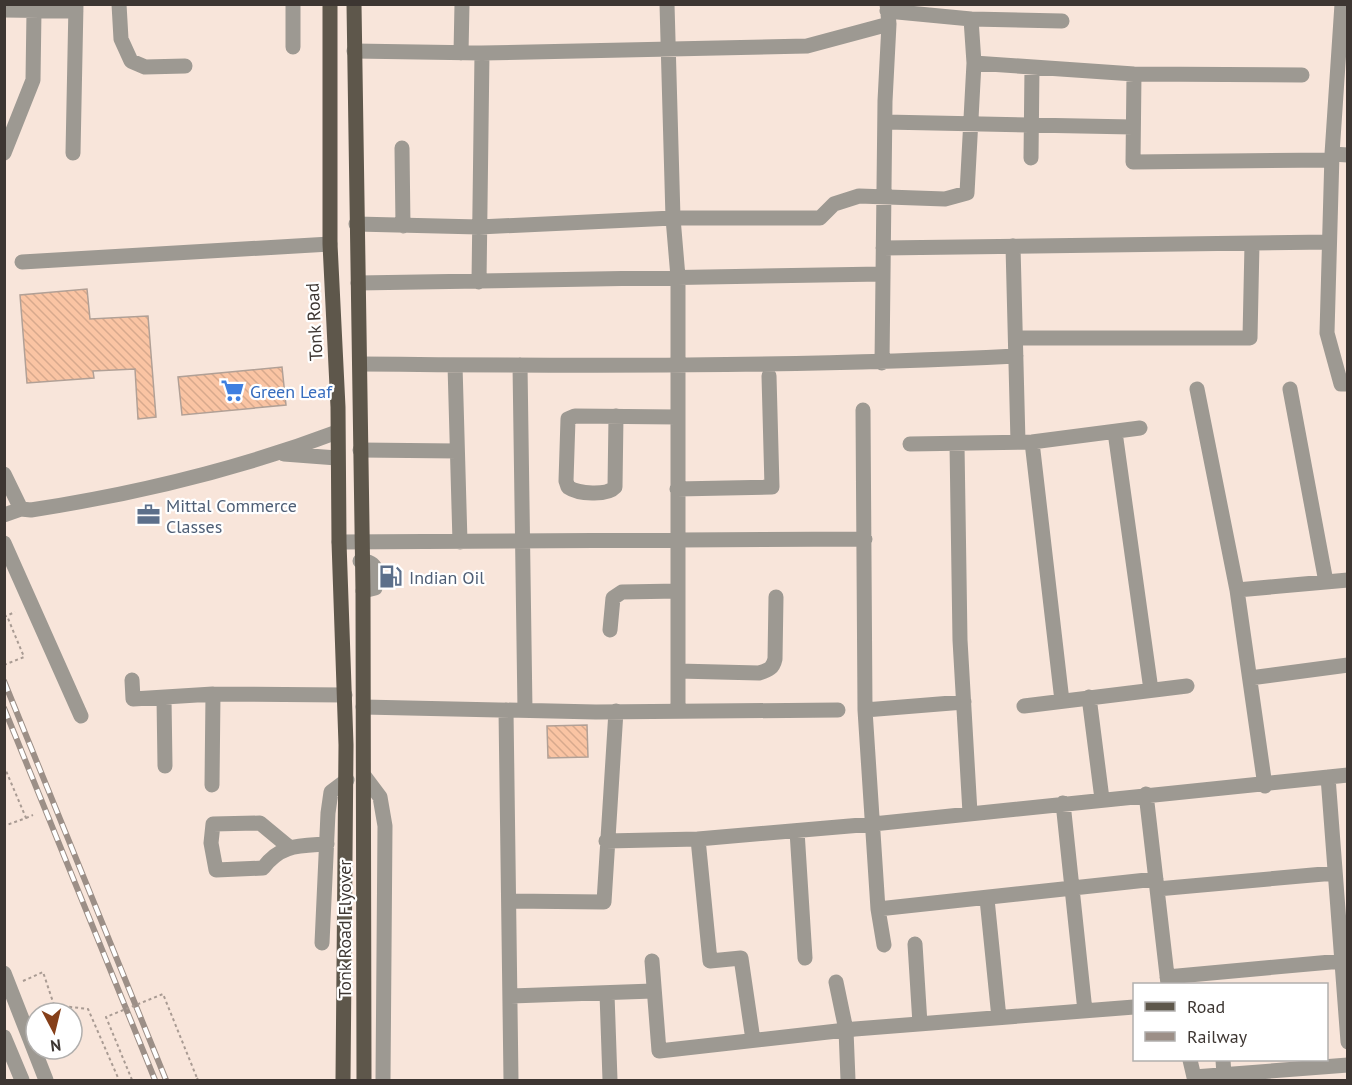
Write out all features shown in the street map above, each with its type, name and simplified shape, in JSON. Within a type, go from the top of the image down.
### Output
[{"type":"main road","name":"Tonk Road","points":[[330,4],[330,244],[347,780]]},
{"type":"main road","points":[[354,4],[360,364],[360,561],[363,591],[365,777]]},
{"type":"main road","name":"Tonk Road Flyover","points":[[364,1080],[365,777]]},
{"type":"main road","name":"Tonk Road Flyover","points":[[343,1080],[347,780]]},
{"type":"street","points":[[119,4],[121,39],[131,61],[145,67],[185,66]]},
{"type":"street","points":[[293,4],[293,47]]},
{"type":"street","points":[[461,53],[462,4]]},
{"type":"street","points":[[667,4],[673,218],[678,277],[678,711]]},
{"type":"street","points":[[1342,4],[1337,156],[1329,242],[1328,333],[1341,384],[1347,384]]},
{"type":"street","points":[[4,10],[76,8],[73,153]]},
{"type":"street","points":[[4,153],[33,80],[34,10]]},
{"type":"street","points":[[354,51],[482,53],[807,46],[888,13],[971,19],[1008,12],[1062,21]]},
{"type":"street","points":[[882,363],[888,13]]},
{"type":"street","points":[[356,224],[479,227],[673,218],[820,218],[834,204],[859,196],[945,199],[967,193],[974,63],[971,19]]},
{"type":"street","points":[[479,282],[482,53]]},
{"type":"street","points":[[974,63],[1134,74],[1302,75]]},
{"type":"street","points":[[1031,158],[1032,67]]},
{"type":"street","points":[[1134,74],[1133,162],[1337,156]]},
{"type":"street","points":[[885,122],[1133,127]]},
{"type":"street","points":[[402,148],[403,226]]},
{"type":"street","points":[[883,248],[1329,242]]},
{"type":"street","points":[[22,262],[330,244]]},
{"type":"street","points":[[1016,338],[1250,338],[1252,244]]},
{"type":"street","points":[[1013,246],[1016,356],[1025,442],[1062,701]]},
{"type":"street","points":[[358,283],[882,274]]},
{"type":"street","points":[[360,364],[882,363],[1016,356]]},
{"type":"street","points":[[455,365],[460,542]]},
{"type":"street","points":[[520,365],[525,542],[525,711]]},
{"type":"street","points":[[677,489],[772,487],[769,376]]},
{"type":"street","points":[[1197,389],[1237,590],[1266,786]]},
{"type":"street","points":[[1290,389],[1326,582]]},
{"type":"street","points":[[863,410],[865,710],[878,909],[884,945]]},
{"type":"street","points":[[616,416],[615,487],[608,492],[574,492],[568,487],[567,481],[568,419],[575,416],[616,416],[677,417]]},
{"type":"street","points":[[910,444],[1025,442],[1140,428]]},
{"type":"street","points":[[4,515],[21,509],[43,508],[167,483],[278,454],[337,432]]},
{"type":"street","points":[[1115,432],[1152,690]]},
{"type":"street","points":[[957,444],[964,702],[970,813]]},
{"type":"street","points":[[360,450],[457,451]]},
{"type":"street","points":[[278,454],[337,458]]},
{"type":"street","points":[[4,474],[21,509]]},
{"type":"street","points":[[339,542],[525,542],[678,538],[865,539]]},
{"type":"street","points":[[4,543],[81,716]]},
{"type":"street","points":[[1237,590],[1347,580]]},
{"type":"street","points":[[610,630],[613,598],[622,592],[678,591]]},
{"type":"street","points":[[678,671],[768,671],[773,666],[775,658],[776,597]]},
{"type":"street","points":[[1250,678],[1347,665]]},
{"type":"street","points":[[132,680],[134,699],[213,694],[345,695]]},
{"type":"street","points":[[1024,706],[1187,686]]},
{"type":"street","points":[[212,785],[213,694]]},
{"type":"street","points":[[1089,697],[1102,799]]},
{"type":"street","points":[[164,698],[165,766]]},
{"type":"street","points":[[865,710],[964,702]]},
{"type":"street","points":[[363,707],[525,711],[838,710]]},
{"type":"street","points":[[506,710],[511,1080]]},
{"type":"street","points":[[510,901],[604,902],[606,841],[616,711]]},
{"type":"street","points":[[606,841],[698,839],[797,831],[1146,794],[1266,786],[1347,775]]},
{"type":"street","points":[[365,777],[380,797],[385,826],[383,1080]]},
{"type":"street","points":[[1328,777],[1347,1042]]},
{"type":"street","points":[[322,943],[331,792],[347,780]]},
{"type":"street","points":[[1146,794],[1168,981],[1215,979],[1342,961]]},
{"type":"street","points":[[1063,803],[1084,1011]]},
{"type":"street","points":[[289,847],[260,823],[213,825],[211,843],[216,870],[263,868],[269,860],[289,847],[327,844]]},
{"type":"street","points":[[797,831],[805,958]]},
{"type":"street","points":[[698,839],[710,961],[741,958],[753,1040]]},
{"type":"street","points":[[878,909],[1072,890],[1335,873]]},
{"type":"street","points":[[987,899],[999,1018]]},
{"type":"street","points":[[915,944],[920,1024]]},
{"type":"street","points":[[652,961],[659,1051],[846,1030],[1133,1007]]},
{"type":"street","points":[[7,980],[46,1080]]},
{"type":"street","points":[[837,982],[846,1030],[848,1080]]},
{"type":"street","points":[[511,996],[653,991]]},
{"type":"street","points":[[608,994],[610,1080]]},
{"type":"street","points":[[4,1037],[22,1080]]},
{"type":"street","points":[[1190,1061],[1193,1079],[1223,1067],[1347,1065]]},
{"type":"path","points":[[4,665],[24,657],[6,616],[15,612]]},
{"type":"path","points":[[4,766],[26,818]]},
{"type":"path","points":[[4,826],[33,815]]},
{"type":"path","points":[[7,980],[43,972],[54,1005],[88,1009],[119,1080]]},
{"type":"path","points":[[132,1080],[106,1017],[163,994],[198,1079]]},
{"type":"building","points":[[87,289],[90,319],[148,316],[156,417],[138,419],[135,369],[93,371],[94,378],[27,383],[20,295]]},
{"type":"building","name":"Green Leaf","points":[[282,367],[286,405],[182,415],[178,377]]},
{"type":"building","points":[[587,725],[588,757],[548,758],[547,726]]},
{"type":"railway","points":[[4,681],[166,1080]]},
{"type":"railway","points":[[4,708],[155,1080]]},
{"type":"place","name":"Green Leaf","points":[[232,391]]},
{"type":"place","name":"Mittal Commerce Classes","points":[[148,515]]},
{"type":"place","name":"Indian Oil","points":[[391,577]]}]
